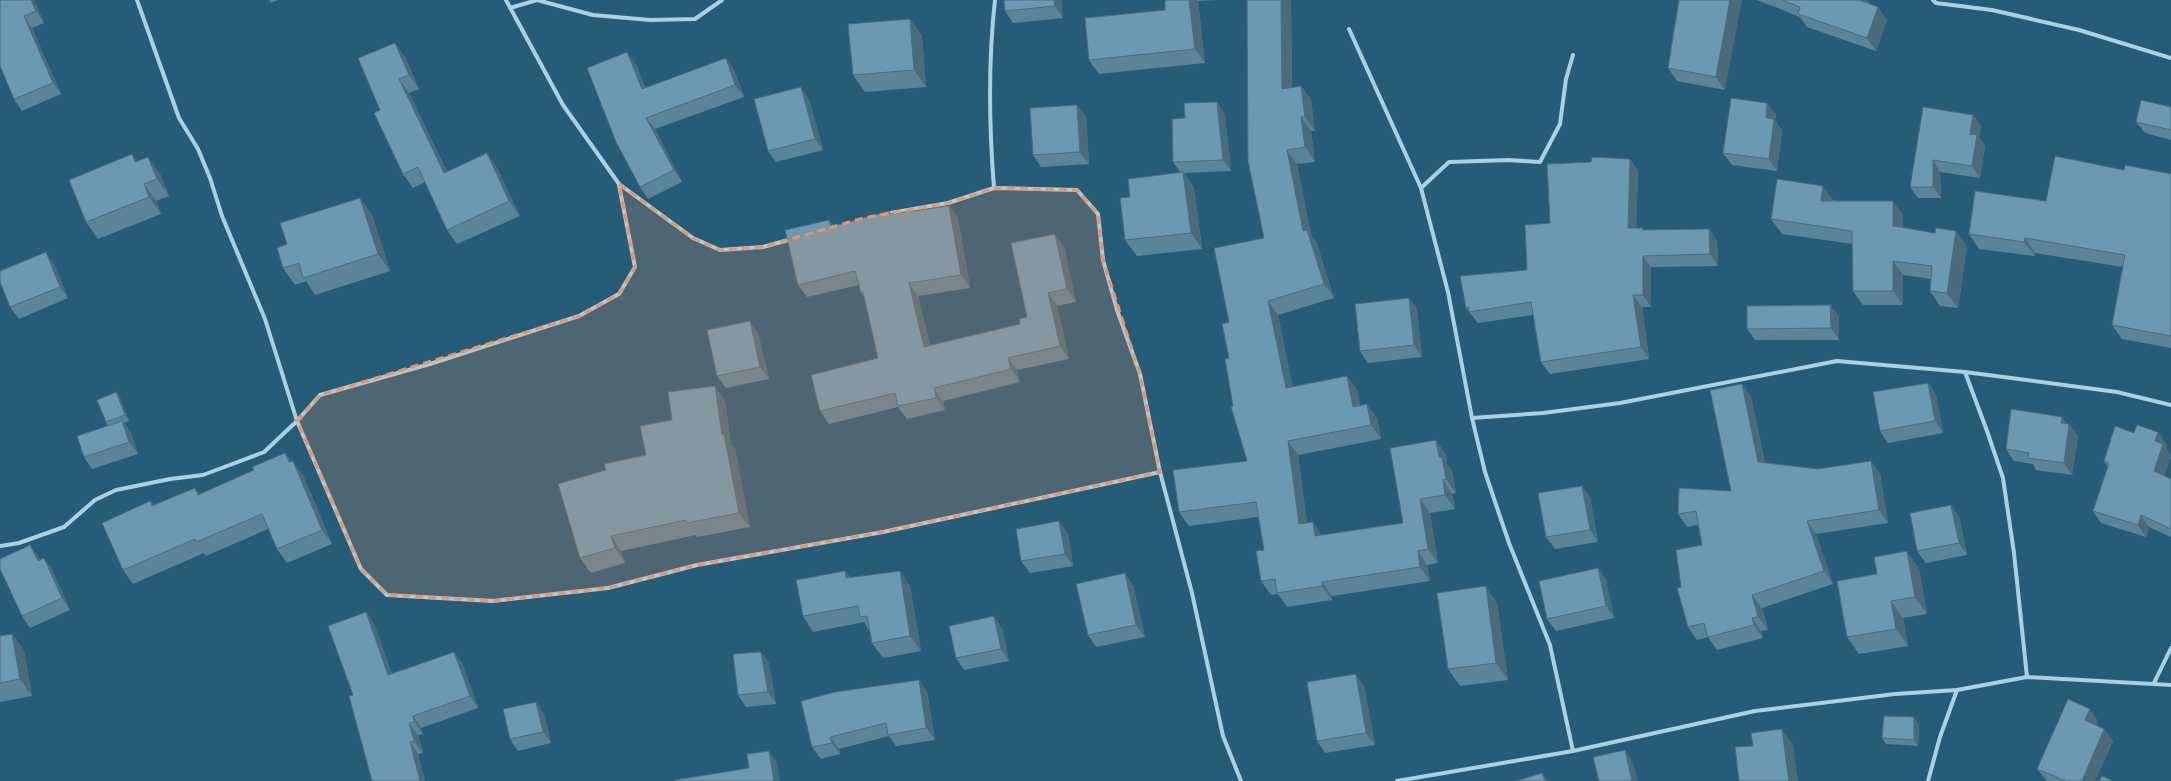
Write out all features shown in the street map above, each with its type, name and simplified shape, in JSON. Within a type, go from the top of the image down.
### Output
[{"type":"street","points":[[137,0],[179,118],[198,149],[210,178],[222,216],[265,319],[297,421],[361,569],[387,595],[493,601],[608,588],[698,565],[883,532],[1160,472]]},
{"type":"street","points":[[506,0],[563,105],[619,184],[693,238],[720,250],[763,247],[794,238]]},
{"type":"street","points":[[510,8],[537,0],[593,15],[650,20],[695,19],[722,0]]},
{"type":"street","points":[[994,0],[992,24],[990,134],[994,188]]},
{"type":"street","points":[[1933,0],[1936,3],[1992,10],[2080,30],[2171,58]]},
{"type":"street","points":[[1349,29],[1421,188],[1448,292],[1472,418],[1486,472],[1509,543],[1550,645],[1573,751]]},
{"type":"street","points":[[1421,188],[1449,162],[1508,160],[1540,162],[1560,124],[1566,79],[1573,55]]},
{"type":"street","points":[[0,546],[19,543],[64,527],[95,500],[116,490],[170,479],[203,475],[264,452],[297,421],[320,395],[430,364],[578,316],[618,294],[635,266],[619,184]]},
{"type":"street","points":[[878,216],[948,203],[994,188],[1077,190],[1098,214],[1103,260],[1117,310],[1140,374],[1160,472],[1192,593],[1223,736],[1241,781]]},
{"type":"street","points":[[1472,418],[1543,413],[1620,403],[1837,361],[1965,372],[2117,392],[2171,405]]},
{"type":"street","points":[[1965,372],[2003,478],[2014,553],[2027,677]]},
{"type":"street","points":[[2154,683],[2171,648]]},
{"type":"street","points":[[1397,781],[1573,751],[1755,711],[1895,694],[1957,690],[2027,677],[2171,685]]},
{"type":"street","points":[[1928,781],[1940,737],[1957,690]]},
{"type":"highlighted area","points":[[619,184],[693,238],[720,250],[763,247],[863,218],[948,203],[994,188],[1077,190],[1098,214],[1103,260],[1140,374],[1160,472],[883,532],[697,565],[608,588],[493,601],[421,598],[387,595],[361,569],[297,421],[320,395],[579,316],[619,294],[635,267]]},
{"type":"building","points":[[0,0],[31,0],[36,11],[24,16],[53,83],[14,99],[0,66]]},
{"type":"building","points":[[1004,0],[1054,0],[1055,6],[1005,11]]},
{"type":"building","points":[[1165,0],[1189,0],[1195,49],[1089,60],[1085,18],[1165,10]]},
{"type":"building","points":[[1247,0],[1281,0],[1282,89],[1301,86],[1305,117],[1301,117],[1305,147],[1287,150],[1303,231],[1307,230],[1324,284],[1268,301],[1286,388],[1347,376],[1353,407],[1367,404],[1371,425],[1288,441],[1299,524],[1313,522],[1315,536],[1403,523],[1390,448],[1436,440],[1439,457],[1442,457],[1446,479],[1443,480],[1445,495],[1420,499],[1428,549],[1418,551],[1420,567],[1322,582],[1322,586],[1277,593],[1275,579],[1261,581],[1256,551],[1264,550],[1256,502],[1179,512],[1173,470],[1247,461],[1231,407],[1233,406],[1225,359],[1229,358],[1222,324],[1229,322],[1214,248],[1264,238],[1248,161]]},
{"type":"building","points":[[1679,0],[1730,0],[1716,77],[1668,68]]},
{"type":"building","points":[[1782,0],[1859,0],[1878,7],[1867,38],[1798,14],[1800,7]]},
{"type":"building","points":[[910,19],[914,70],[853,75],[848,24]]},
{"type":"building","points":[[395,43],[409,75],[399,79],[444,173],[487,153],[509,201],[447,230],[418,167],[403,174],[374,113],[380,110],[358,58]]},
{"type":"building","points":[[627,52],[642,89],[726,58],[735,85],[646,118],[674,170],[640,187],[616,142],[587,68]]},
{"type":"building","points":[[801,87],[815,139],[768,151],[754,99]]},
{"type":"building","points":[[1731,98],[1767,103],[1766,118],[1774,119],[1769,159],[1723,153]]},
{"type":"building","points":[[2141,100],[2171,107],[2171,130],[2136,122]]},
{"type":"building","points":[[1217,102],[1223,160],[1173,162],[1172,119],[1185,118],[1184,103]]},
{"type":"building","points":[[1077,105],[1080,152],[1033,155],[1030,108]]},
{"type":"building","points":[[1923,107],[1973,115],[1970,134],[1977,135],[1972,166],[1933,160],[1933,187],[1910,187]]},
{"type":"building","points":[[132,154],[135,162],[148,157],[157,179],[144,184],[149,197],[86,222],[69,180]]},
{"type":"building","points":[[2055,156],[2124,170],[2125,165],[2171,174],[2171,336],[2112,325],[2125,255],[2025,238],[2024,242],[1969,234],[1975,191],[2046,201]]},
{"type":"building","points":[[1592,157],[1630,159],[1628,228],[1643,228],[1643,230],[1709,229],[1710,254],[1643,256],[1643,295],[1633,295],[1641,347],[1541,362],[1531,302],[1469,312],[1469,307],[1466,308],[1460,276],[1527,270],[1525,225],[1550,223],[1547,164],[1591,162]]},
{"type":"building","points":[[1183,172],[1191,233],[1125,240],[1120,198],[1130,197],[1128,179]]},
{"type":"building","points":[[1777,179],[1823,186],[1821,201],[1893,201],[1893,226],[1935,233],[1936,228],[1956,231],[1947,293],[1930,291],[1932,266],[1893,261],[1893,291],[1853,291],[1852,231],[1771,219]]},
{"type":"building","points":[[360,198],[378,254],[303,278],[299,263],[283,268],[277,248],[287,244],[280,223]]},
{"type":"building","points":[[949,206],[961,275],[909,283],[924,347],[1020,324],[1019,319],[1027,317],[1011,243],[1055,234],[1067,289],[1048,293],[1060,346],[1008,358],[1011,369],[934,388],[936,398],[898,406],[895,393],[820,411],[811,375],[878,358],[863,292],[861,293],[855,271],[798,285],[785,230],[829,220],[831,227],[889,211],[890,214]]},
{"type":"building","points":[[46,252],[60,287],[10,307],[0,282],[0,271]]},
{"type":"building","points":[[1409,298],[1414,345],[1360,351],[1355,304]]},
{"type":"building","points":[[1830,305],[1831,328],[1747,329],[1747,306]]},
{"type":"building","points":[[750,321],[760,367],[717,376],[707,330]]},
{"type":"building","points":[[1928,383],[1935,421],[1880,431],[1873,392]]},
{"type":"building","points":[[1742,384],[1758,462],[1818,469],[1871,461],[1879,510],[1807,521],[1824,571],[1752,595],[1758,617],[1752,618],[1754,625],[1708,637],[1704,623],[1688,627],[1677,588],[1681,587],[1676,550],[1702,545],[1696,511],[1678,514],[1679,488],[1731,491],[1710,390]]},
{"type":"building","points":[[715,386],[722,435],[724,434],[739,513],[687,523],[686,520],[611,536],[615,548],[580,558],[558,484],[606,470],[604,464],[646,455],[640,426],[672,420],[668,392]]},
{"type":"building","points":[[116,392],[125,415],[106,422],[97,400]]},
{"type":"building","points":[[2011,409],[2062,417],[2061,423],[2069,424],[2064,463],[2028,458],[2029,453],[2006,449]]},
{"type":"building","points":[[122,421],[129,442],[84,457],[77,436]]},
{"type":"building","points":[[2137,425],[2158,432],[2155,441],[2163,444],[2154,471],[2171,479],[2171,529],[2141,515],[2138,525],[2093,511],[2109,463],[2104,461],[2115,426],[2134,433]]},
{"type":"building","points":[[285,453],[289,462],[293,461],[322,530],[277,549],[262,514],[196,542],[195,539],[123,570],[102,523],[150,501],[152,506],[195,488],[198,495],[254,470],[252,467]]},
{"type":"building","points":[[1582,486],[1590,530],[1546,537],[1538,493]]},
{"type":"building","points":[[1951,505],[1959,543],[1917,551],[1910,513]]},
{"type":"building","points":[[1059,521],[1065,554],[1021,561],[1016,529]]},
{"type":"building","points":[[30,545],[38,561],[44,558],[62,598],[22,616],[0,569],[0,559]]},
{"type":"building","points":[[1907,551],[1915,597],[1891,601],[1896,629],[1847,637],[1837,581],[1877,574],[1874,557]]},
{"type":"building","points":[[1598,568],[1606,606],[1547,619],[1539,581]]},
{"type":"building","points":[[845,571],[846,578],[900,571],[910,636],[872,643],[867,616],[860,617],[858,606],[803,616],[796,580]]},
{"type":"building","points":[[1125,573],[1136,625],[1088,635],[1076,584]]},
{"type":"building","points":[[1486,586],[1496,663],[1448,669],[1437,593]]},
{"type":"building","points":[[366,612],[388,675],[454,652],[470,696],[413,716],[415,722],[409,723],[414,741],[410,742],[420,781],[372,781],[349,696],[353,695],[328,626]]},
{"type":"building","points":[[994,616],[1001,649],[956,658],[949,626]]},
{"type":"building","points":[[12,634],[20,679],[0,683],[0,636]]},
{"type":"building","points":[[761,652],[768,692],[738,695],[733,654]]},
{"type":"building","points":[[1356,674],[1366,733],[1317,741],[1307,682]]},
{"type":"building","points":[[919,680],[926,728],[888,735],[886,723],[830,737],[832,743],[812,747],[801,701],[835,692]]},
{"type":"building","points":[[2068,699],[2090,709],[2085,720],[2104,729],[2082,781],[2066,781],[2037,769]]},
{"type":"building","points":[[536,702],[543,732],[510,739],[503,709]]},
{"type":"building","points":[[1884,716],[1914,717],[1914,740],[1882,738]]},
{"type":"building","points":[[1782,729],[1789,781],[1739,781],[1735,747],[1753,746],[1751,733]]},
{"type":"building","points":[[1625,750],[1632,781],[1599,781],[1593,757]]},
{"type":"building","points":[[769,751],[774,781],[675,781],[749,768],[747,754]]},
{"type":"building","points":[[1542,773],[1545,781],[1516,781]]},
{"type":"building","points":[[2102,776],[2113,781],[2099,781]]}]
